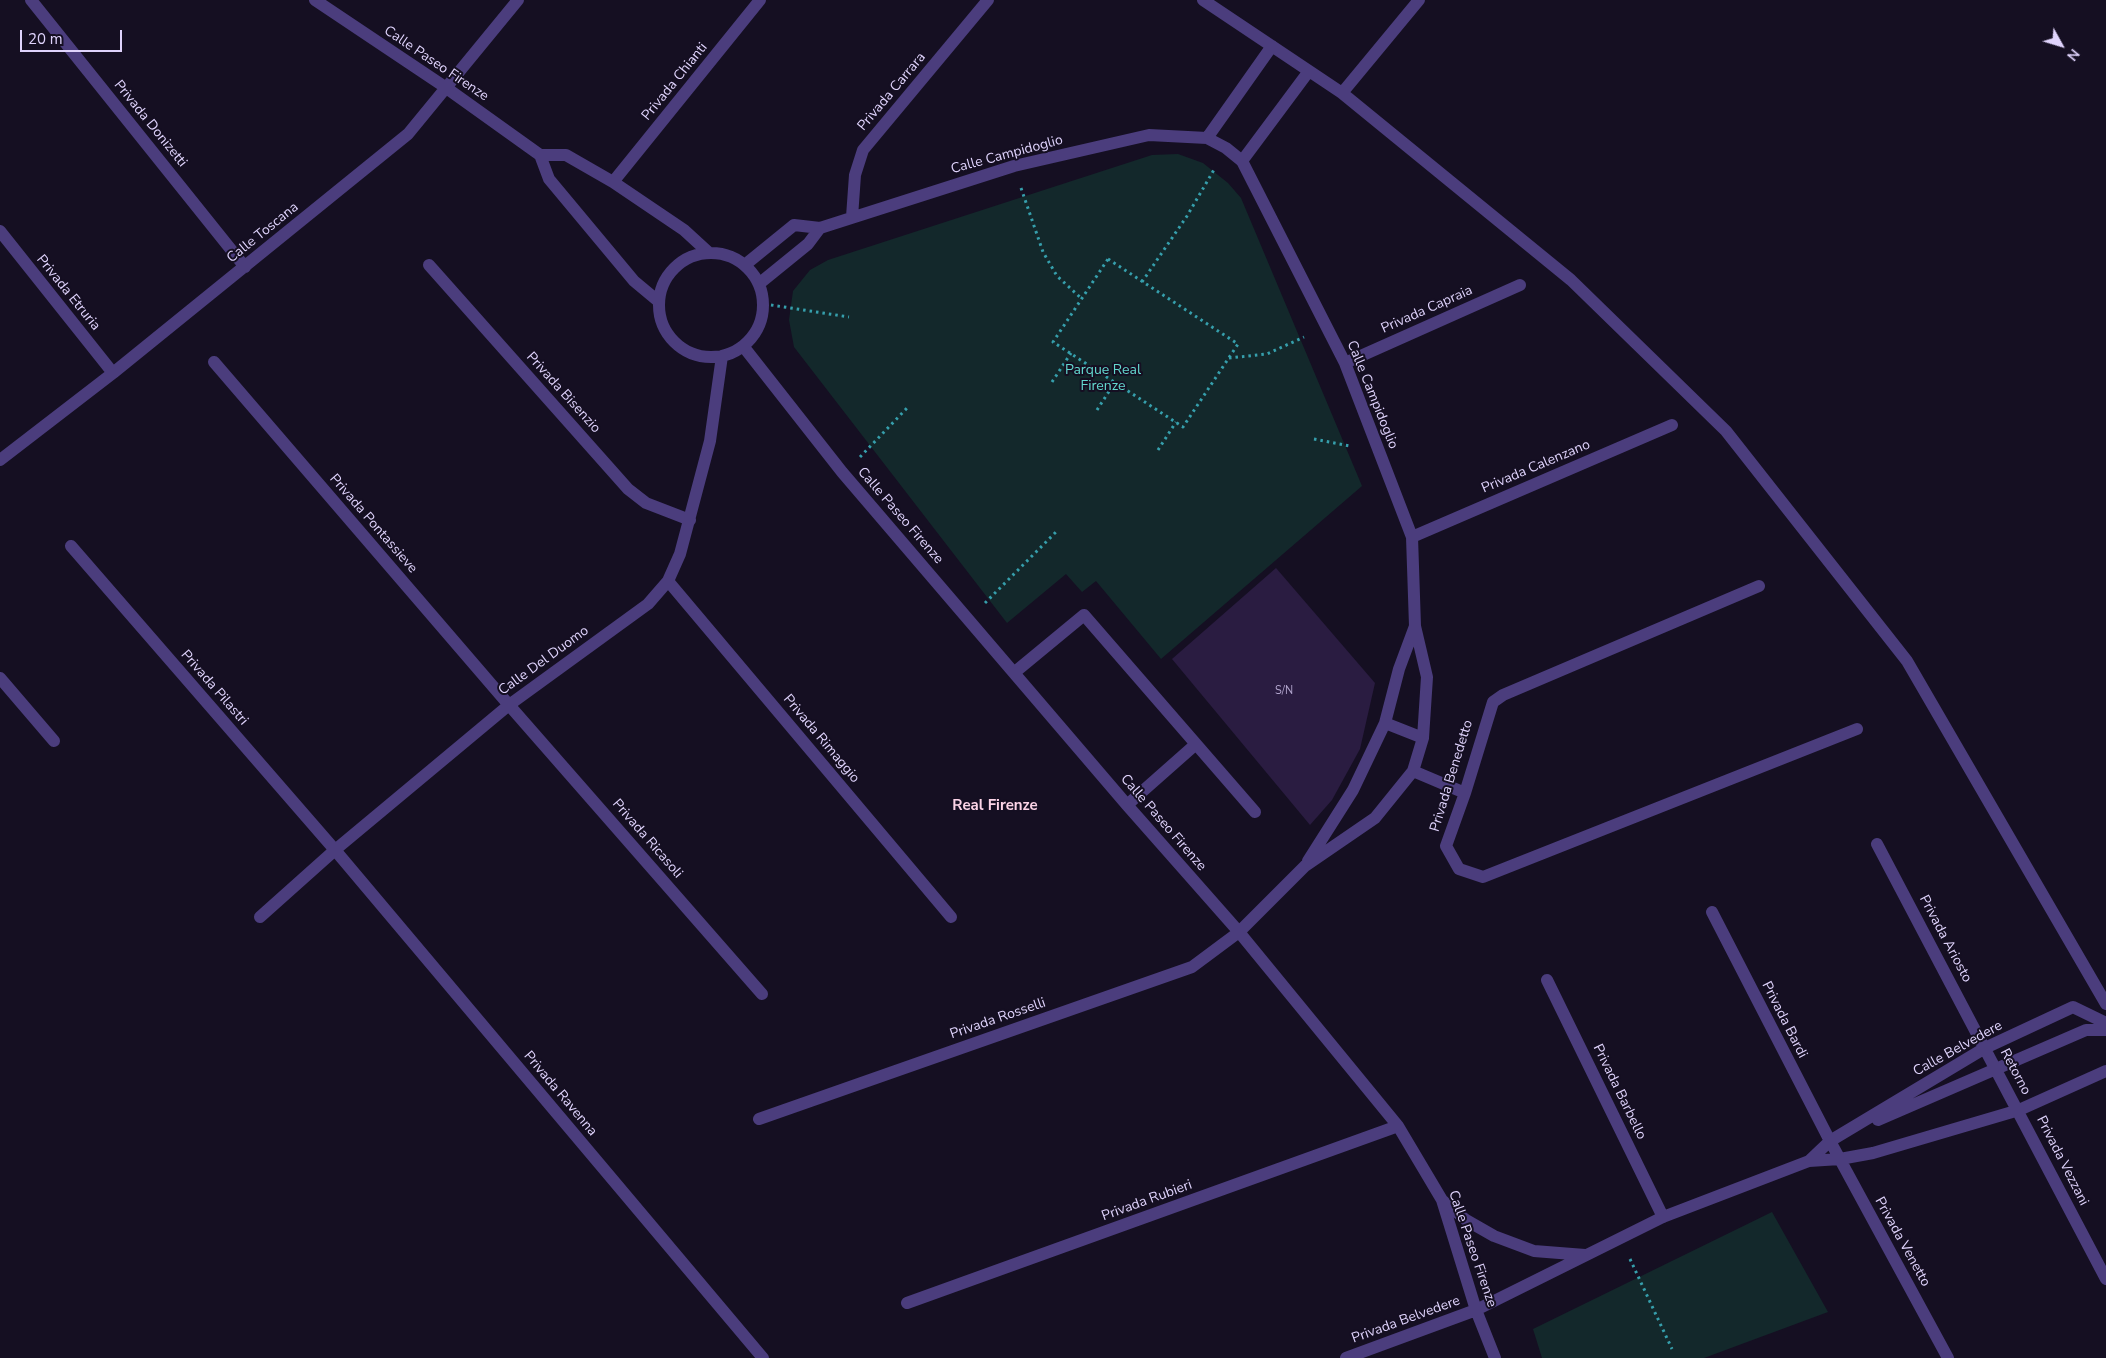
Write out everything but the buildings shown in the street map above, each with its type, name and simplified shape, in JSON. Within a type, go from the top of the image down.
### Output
[{"type":"street","name":"Privada Donizetti","points":[[31,0],[245,267]]},
{"type":"street","name":"Calle Paseo Firenze","points":[[315,0],[445,87],[540,155]]},
{"type":"street","name":"Calle Toscana","points":[[0,460],[113,373],[408,134],[518,0]]},
{"type":"street","name":"Privada Chianti","points":[[612,182],[760,0]]},
{"type":"street","name":"Privada Carrara","points":[[852,217],[855,175],[863,150],[988,0]]},
{"type":"street","points":[[1203,0],[1342,94],[1571,280],[1726,431],[1906,661],[2106,1004]]},
{"type":"street","points":[[1342,94],[1419,0]]},
{"type":"street","points":[[1207,138],[1272,46]]},
{"type":"street","points":[[1242,161],[1309,71]]},
{"type":"street","name":"Calle Campidoglio","points":[[746,264],[794,225],[820,228],[1014,166],[1149,135],[1207,138],[1226,148],[1242,161],[1345,363],[1412,537],[1415,626],[1427,677],[1423,738],[1413,771],[1375,818],[1305,866],[1239,932]]},
{"type":"street","points":[[658,301],[634,281],[549,179],[540,155],[566,155],[612,182],[684,230],[708,252],[746,264],[760,283],[764,304],[758,328],[743,346],[722,356],[698,356],[676,344],[662,325],[658,301],[666,276],[684,259],[708,252]]},
{"type":"street","points":[[760,283],[808,244],[820,228]]},
{"type":"street","name":"Privada Etruria","points":[[0,232],[113,373]]},
{"type":"street","name":"Privada Bisenzio","points":[[429,265],[628,489],[646,502],[690,520]]},
{"type":"street","name":"Privada Capraia","points":[[1345,363],[1520,285]]},
{"type":"street","name":"Calle Paseo Firenze","points":[[743,346],[842,472],[1127,805],[1239,932],[1398,1126],[1442,1200],[1476,1310],[1495,1358]]},
{"type":"street","name":"Calle Del Duomo","points":[[260,917],[335,850],[509,705],[648,604],[668,581],[680,554],[710,441],[722,356]]},
{"type":"street","name":"Privada Pontassieve","points":[[214,362],[509,705]]},
{"type":"street","name":"Privada Calenzano","points":[[1412,537],[1672,426]]},
{"type":"street","name":"Privada Pilastri","points":[[71,546],[335,850]]},
{"type":"street","name":"Privada Rimaggio","points":[[668,581],[951,917]]},
{"type":"street","name":"Privada Benedetto","points":[[1760,586],[1503,695],[1493,702],[1465,793],[1446,846],[1459,869],[1483,877],[1857,729]]},
{"type":"street","points":[[1015,672],[1084,616],[1255,812]]},
{"type":"street","name":"Calle Campidoglio","points":[[1305,866],[1353,790],[1385,723],[1399,669],[1415,626]]},
{"type":"street","points":[[0,678],[54,741]]},
{"type":"street","name":"Privada Ricasoli","points":[[509,705],[762,994]]},
{"type":"street","points":[[1385,723],[1423,738]]},
{"type":"street","points":[[1127,805],[1196,744]]},
{"type":"street","points":[[1413,771],[1465,793]]},
{"type":"street","name":"Privada Ariosto","points":[[1878,844],[1985,1048]]},
{"type":"street","name":"Privada Ravenna","points":[[335,850],[763,1358]]},
{"type":"street","name":"Privada Bardi","points":[[1712,912],[1830,1141]]},
{"type":"street","name":"Privada Rosselli","points":[[759,1119],[1192,967],[1239,932]]},
{"type":"street","name":"Privada Barbello","points":[[1547,980],[1663,1217]]},
{"type":"street","name":"Calle Belvedere","points":[[1809,1161],[1830,1141],[1985,1048],[2073,1007],[2106,1023]]},
{"type":"street","name":"Calle Belvedere","points":[[1830,1141],[2086,1030],[2106,1030]]},
{"type":"street","name":"Retorno","points":[[1985,1048],[2019,1110]]},
{"type":"street","name":"Calle Belvedere","points":[[1476,1310],[1663,1217],[1809,1161],[1840,1159],[1872,1153],[2019,1110],[2106,1071]]},
{"type":"street","name":"Privada Vezzani","points":[[2019,1110],[2106,1279]]},
{"type":"street","name":"Privada Rubieri","points":[[907,1303],[1398,1126]]},
{"type":"street","name":"Privada Venetto","points":[[1830,1141],[1948,1358]]},
{"type":"street","name":"Calle Belvedere","points":[[1442,1200],[1466,1220],[1494,1236],[1534,1251],[1585,1255]]},
{"type":"street","name":"Privada Belvedere","points":[[1346,1358],[1476,1310]]},
{"type":"path","points":[[1142,282],[1187,216],[1226,148]]},
{"type":"path","points":[[1014,166],[1043,252],[1057,276],[1082,299]]},
{"type":"path","points":[[1108,259],[1142,282],[1238,344],[1183,426],[1053,342],[1108,259]]},
{"type":"path","points":[[764,304],[849,316]]},
{"type":"path","points":[[1229,358],[1267,354],[1326,326]]},
{"type":"path","points":[[1052,382],[1071,353]]},
{"type":"path","points":[[1097,410],[1115,382]]},
{"type":"path","points":[[868,451],[908,407]]},
{"type":"path","points":[[1158,450],[1176,422]]},
{"type":"path","points":[[1314,439],[1379,452]]},
{"type":"path","points":[[969,619],[1057,531]]},
{"type":"path","points":[[1621,1239],[1672,1349]]},
{"type":"green space","name":"Parque Real Firenze","points":[[1178,154],[1203,163],[1228,183],[1241,198],[1362,486],[1161,659],[1096,581],[1082,592],[1066,574],[1007,623],[794,347],[789,320],[793,291],[810,270],[828,260],[1152,155]]},
{"type":"green space","points":[[1772,1212],[1828,1312],[1704,1358],[1542,1358],[1533,1329]]},
{"type":"district","name":"Real Firenze","points":[[995,806]]}]
